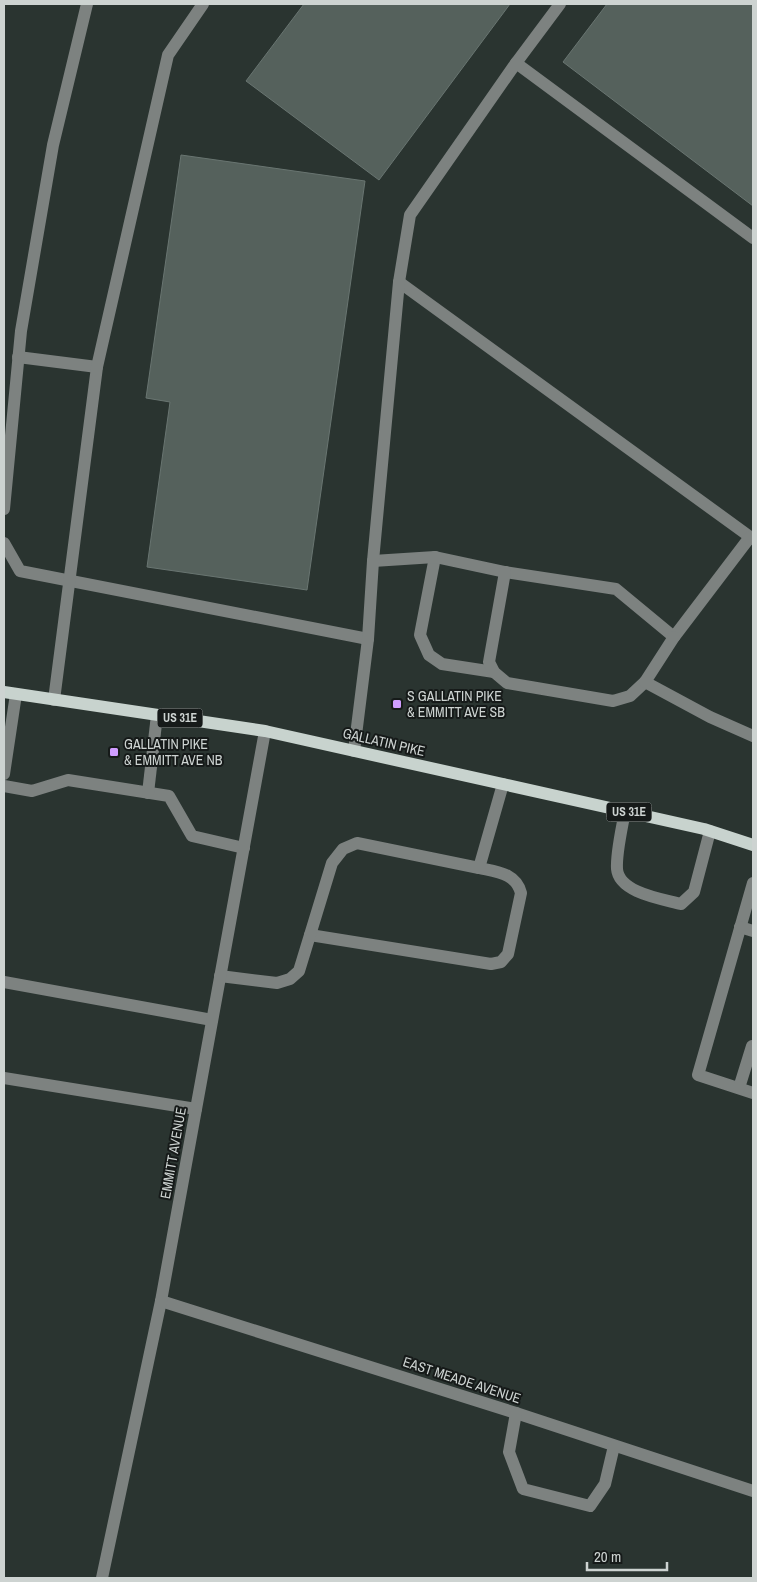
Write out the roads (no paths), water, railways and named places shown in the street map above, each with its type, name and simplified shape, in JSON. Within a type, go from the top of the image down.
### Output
[{"type":"main road","name":"GALLATIN PIKE","points":[[10,693],[265,731],[625,811],[710,831],[753,845]]},
{"type":"street","points":[[4,509],[21,330],[54,145],[87,4]]},
{"type":"street","points":[[54,700],[97,367],[168,55],[202,4]]},
{"type":"street","points":[[354,751],[368,639],[373,561],[399,282],[410,215],[516,63],[560,4]]},
{"type":"street","points":[[516,63],[753,238]]},
{"type":"street","points":[[399,282],[752,538],[674,638],[645,682],[630,696],[613,701],[507,683],[494,672],[489,662],[506,572]]},
{"type":"street","points":[[18,357],[97,367]]},
{"type":"street","points":[[4,543],[20,571],[368,639]]},
{"type":"street","points":[[373,561],[434,557],[506,572],[616,589],[674,638]]},
{"type":"street","points":[[434,557],[420,635],[429,655],[442,664],[494,672]]},
{"type":"street","points":[[645,682],[710,717],[753,736]]},
{"type":"street","points":[[4,774],[10,693]]},
{"type":"street","points":[[148,793],[157,715]]},
{"type":"street","name":"EMMITT AVENUE","points":[[102,1578],[161,1301],[265,731]]},
{"type":"street","points":[[4,786],[32,791],[68,780],[169,796],[192,836],[244,848]]},
{"type":"street","points":[[479,868],[503,784]]},
{"type":"street","points":[[625,811],[617,870],[622,881],[641,894],[681,904],[694,892],[710,831]]},
{"type":"street","points":[[220,976],[277,983],[290,979],[299,971],[310,935],[332,863],[342,849],[357,843],[509,876],[519,884],[521,893],[508,954],[501,962],[491,964],[310,935]]},
{"type":"street","points":[[753,883],[698,1075],[753,1093]]},
{"type":"street","points":[[740,927],[753,931]]},
{"type":"street","points":[[4,982],[212,1020]]},
{"type":"street","points":[[739,1088],[752,1046]]},
{"type":"street","points":[[4,1078],[196,1109]]},
{"type":"street","name":"EAST MEADE AVENUE","points":[[161,1301],[516,1413],[753,1491]]},
{"type":"street","points":[[516,1413],[509,1452],[523,1489],[590,1506],[605,1484],[614,1446]]},
{"type":"place","name":"S GALLATIN PIKE & EMMITT AVE SB","points":[[397,704]]},
{"type":"place","name":"GALLATIN PIKE & EMMITT AVE NB","points":[[114,752]]}]
